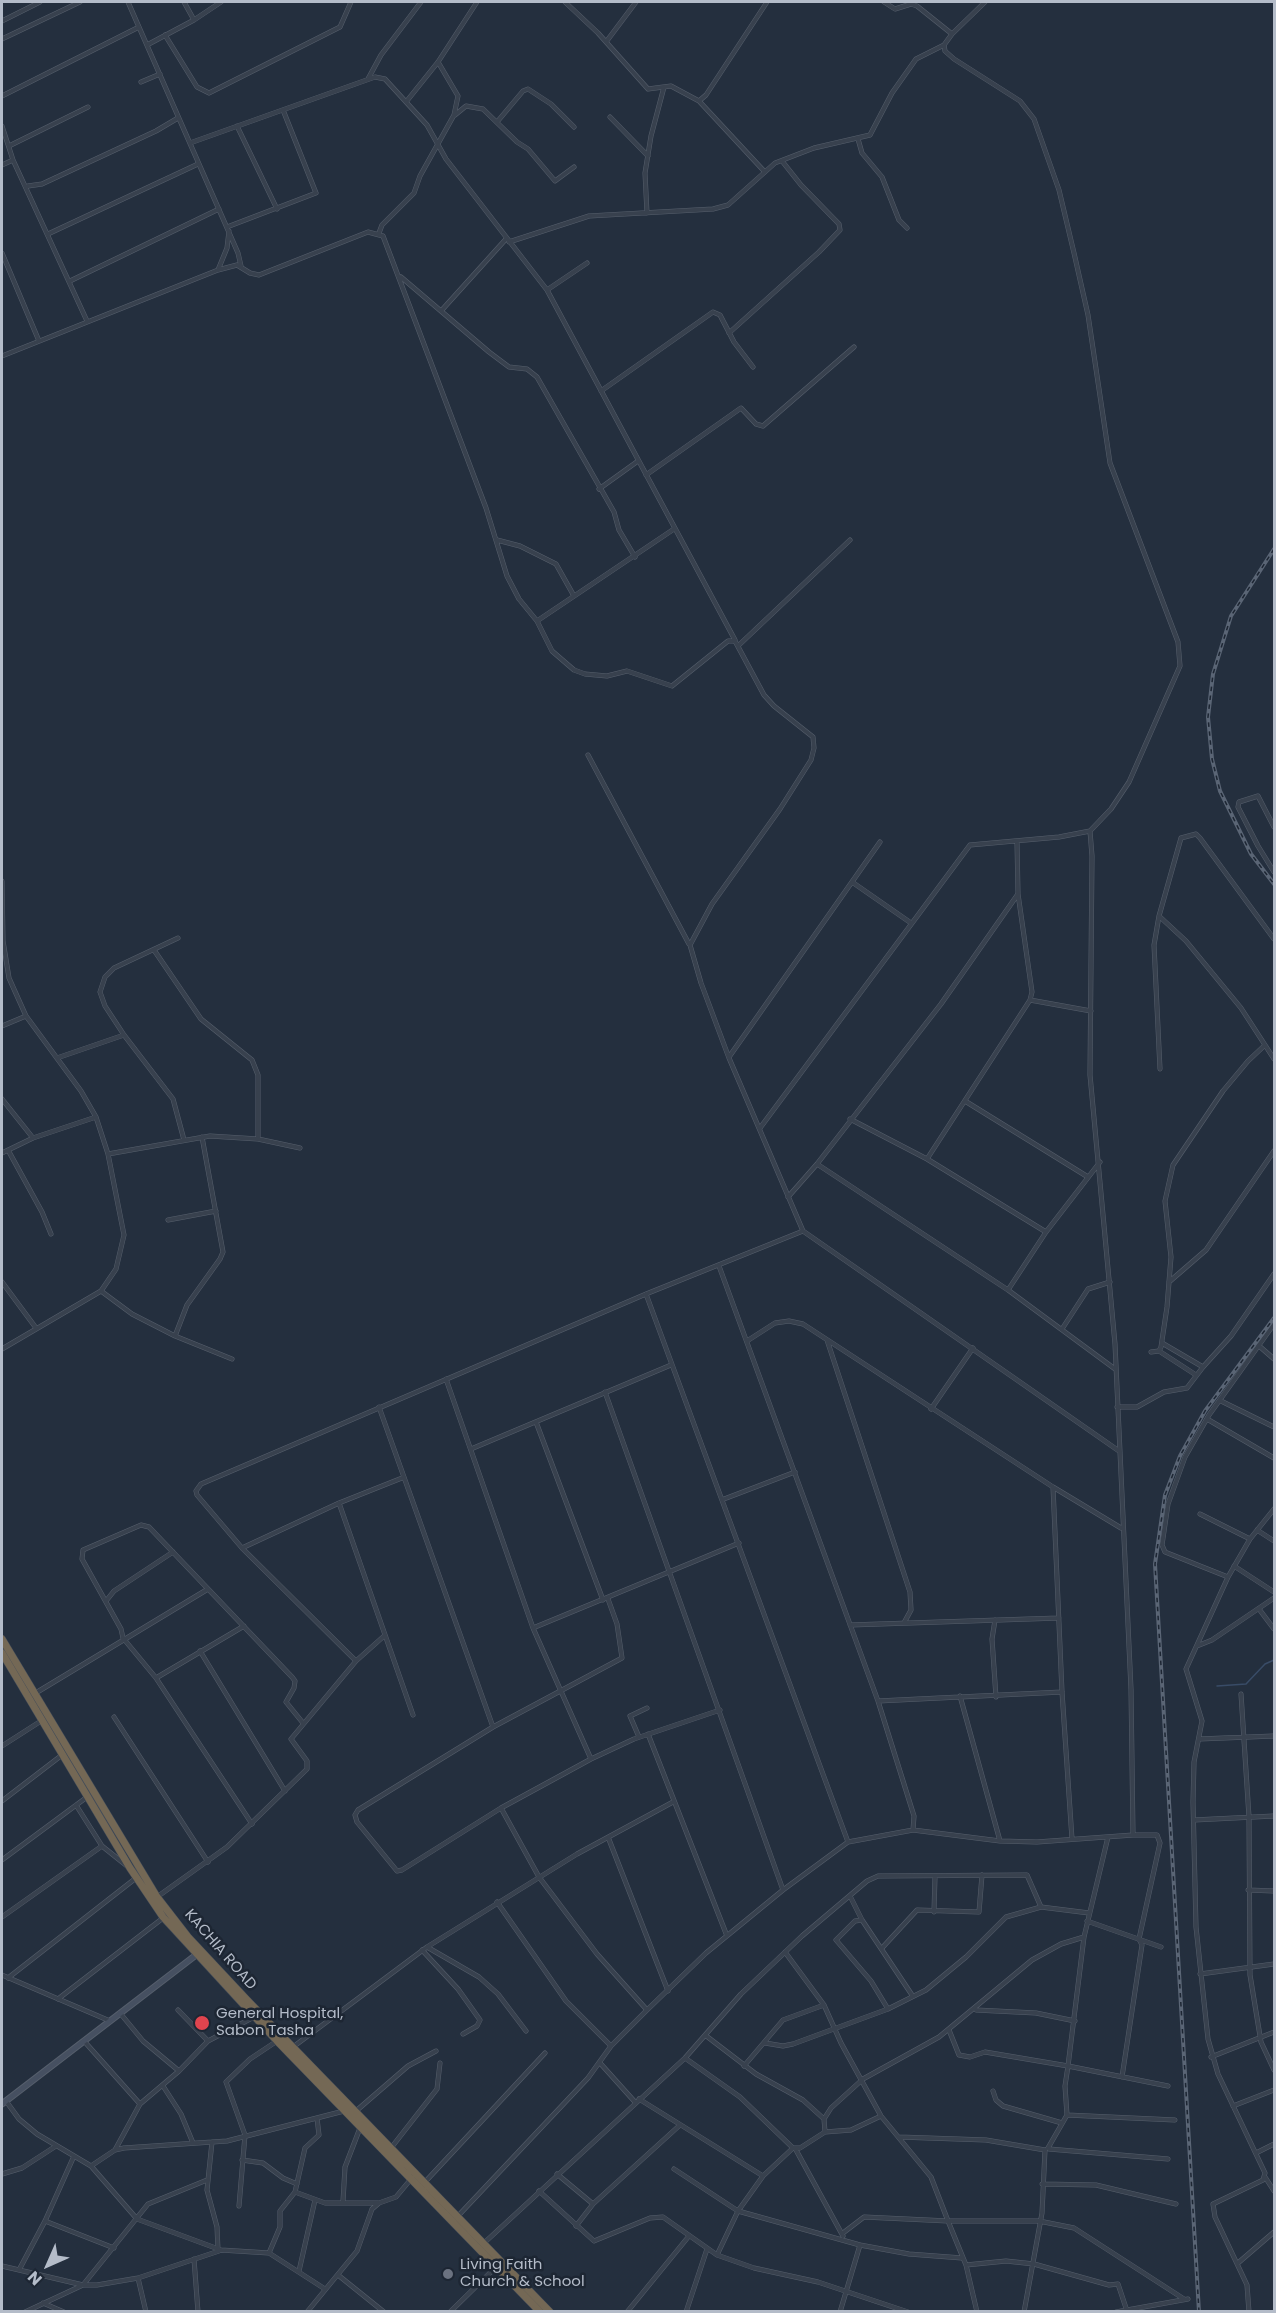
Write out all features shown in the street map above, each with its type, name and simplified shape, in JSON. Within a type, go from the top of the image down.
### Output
[{"type":"highway","name":"KACHIA ROAD","points":[[2,1639],[127,1855],[130,1868],[163,1917],[254,2017],[540,2312]]},
{"type":"highway","name":"KACHIA ROAD","points":[[2,1653],[88,1797],[157,1897],[201,1952],[550,2312]]},
{"type":"street","points":[[2,21],[40,2]]},
{"type":"street","points":[[2,39],[80,2]]},
{"type":"street","points":[[128,2],[228,229],[241,266],[250,273],[259,275],[373,232],[414,193],[438,138],[454,115],[466,106],[483,109],[528,149],[555,181],[574,167]]},
{"type":"street","points":[[184,2],[194,20]]},
{"type":"street","points":[[147,45],[194,20],[221,2]]},
{"type":"street","points":[[165,35],[197,87],[209,93],[340,27],[351,2]]},
{"type":"street","points":[[368,80],[381,55],[421,2]]},
{"type":"street","points":[[406,102],[438,62],[477,2]]},
{"type":"street","points":[[565,2],[606,42],[648,89],[671,86],[699,101],[764,171]]},
{"type":"street","points":[[606,42],[636,2]]},
{"type":"street","points":[[699,101],[706,95],[767,2]]},
{"type":"street","points":[[884,2],[895,9],[911,4],[917,6],[952,34]]},
{"type":"street","points":[[441,311],[507,240],[579,218],[721,208],[739,196],[764,171],[782,161],[814,148],[870,135],[892,93],[916,59],[945,45],[952,34],[985,2]]},
{"type":"street","points":[[2,96],[139,27]]},
{"type":"street","points":[[759,1129],[970,845],[1017,842],[1090,831],[1124,792],[1180,666],[1181,655],[1154,573],[1110,464],[1088,315],[1059,190],[1034,119],[1020,101],[954,59],[945,51],[945,45]]},
{"type":"street","points":[[438,62],[458,96],[454,115]]},
{"type":"street","points":[[141,82],[160,74]]},
{"type":"street","points":[[190,143],[381,77],[438,138]]},
{"type":"street","points":[[647,213],[645,173],[664,87]]},
{"type":"street","points":[[497,122],[523,91],[528,90],[552,105],[574,127]]},
{"type":"street","points":[[9,146],[88,107]]},
{"type":"street","points":[[228,229],[317,191],[283,110]]},
{"type":"street","points":[[27,186],[42,184],[156,131],[178,117]]},
{"type":"street","points":[[610,117],[648,156]]},
{"type":"street","points":[[2,126],[13,160],[27,186],[87,321]]},
{"type":"street","points":[[237,126],[277,208]]},
{"type":"street","points":[[858,139],[862,153],[882,177],[899,220],[907,228]]},
{"type":"street","points":[[437,144],[507,240],[547,290],[764,695],[774,706],[813,737],[814,748],[811,760],[780,809],[712,904],[690,945]]},
{"type":"street","points":[[2,165],[13,160]]},
{"type":"street","points":[[729,333],[819,252],[840,230],[839,224],[782,161]]},
{"type":"street","points":[[48,234],[198,164]]},
{"type":"street","points":[[70,281],[219,209]]},
{"type":"street","points":[[381,225],[381,234],[400,276],[497,539],[511,586],[537,621],[552,651],[574,670],[607,676],[627,671],[667,686],[676,684],[728,641],[737,643]]},
{"type":"street","points":[[218,270],[227,248],[228,229]]},
{"type":"street","points":[[373,232],[381,234]]},
{"type":"street","points":[[2,253],[39,341]]},
{"type":"street","points":[[547,290],[587,263]]},
{"type":"street","points":[[2,356],[218,270],[241,266]]},
{"type":"street","points":[[400,276],[503,363],[509,367],[527,369],[537,377],[614,512],[619,530],[634,557]]},
{"type":"street","points":[[601,391],[713,312],[720,315],[729,333],[753,367]]},
{"type":"street","points":[[646,476],[741,408],[756,424],[764,426],[854,347]]},
{"type":"street","points":[[599,489],[638,461]]},
{"type":"street","points":[[537,621],[674,529]]},
{"type":"street","points":[[497,539],[517,544],[556,564],[574,596]]},
{"type":"street","points":[[737,643],[850,540]]},
{"type":"street","points":[[588,755],[690,945],[700,983],[729,1058],[803,1231],[1119,1451]]},
{"type":"street","points":[[1274,872],[1238,807],[1239,802],[1258,796],[1275,827]]},
{"type":"street","points":[[1090,831],[1090,1075],[1100,1162],[1116,1370],[1131,1689],[1133,1835]]},
{"type":"street","points":[[1160,1069],[1154,945],[1159,916],[1181,837],[1196,834],[1275,939]]},
{"type":"street","points":[[729,1058],[880,842]]},
{"type":"street","points":[[927,1159],[1032,992],[1018,894],[1017,842]]},
{"type":"street","points":[[2,880],[2,941],[9,978],[26,1016],[81,1091],[96,1117],[108,1154],[124,1235],[124,1247],[117,1269],[101,1291],[2,1349]]},
{"type":"street","points":[[852,882],[911,923]]},
{"type":"street","points":[[788,1197],[817,1164],[941,1004],[1018,894]]},
{"type":"street","points":[[1159,916],[1186,941],[1228,993],[1275,1059]]},
{"type":"street","points":[[178,938],[114,968],[101,985],[100,992],[105,1006],[124,1035],[173,1099],[184,1140]]},
{"type":"street","points":[[154,950],[201,1019],[214,1031],[244,1051],[252,1060],[258,1075],[258,1139]]},
{"type":"street","points":[[1029,1000],[1090,1011]]},
{"type":"street","points":[[2,1026],[26,1016]]},
{"type":"street","points":[[57,1058],[124,1035]]},
{"type":"street","points":[[1159,1351],[1162,1343],[1171,1257],[1165,1201],[1173,1165],[1223,1091],[1248,1060],[1265,1045]]},
{"type":"street","points":[[2,1099],[33,1138]]},
{"type":"street","points":[[965,1101],[1088,1177]]},
{"type":"street","points":[[2,1153],[33,1138],[96,1117]]},
{"type":"street","points":[[850,1119],[927,1159],[1046,1232]]},
{"type":"street","points":[[175,1336],[187,1305],[223,1252],[202,1137]]},
{"type":"street","points":[[108,1154],[202,1137],[258,1139],[300,1148]]},
{"type":"street","points":[[8,1150],[51,1234]]},
{"type":"street","points":[[1169,1282],[1206,1250],[1275,1151]]},
{"type":"street","points":[[1008,1290],[1046,1232],[1100,1162]]},
{"type":"street","points":[[817,1164],[1008,1290],[1116,1370]]},
{"type":"street","points":[[168,1220],[216,1211]]},
{"type":"street","points":[[356,1661],[242,1548],[197,1495],[197,1487],[646,1294],[803,1231]]},
{"type":"street","points":[[718,1266],[878,1701],[914,1816],[913,1830]]},
{"type":"street","points":[[1118,1407],[1137,1407],[1164,1392],[1187,1388],[1231,1336],[1275,1274]]},
{"type":"street","points":[[2,1282],[36,1328]]},
{"type":"street","points":[[1062,1329],[1088,1289],[1110,1282]]},
{"type":"street","points":[[101,1291],[132,1314],[175,1336],[232,1359]]},
{"type":"street","points":[[646,1294],[671,1365],[724,1499],[848,1842]]},
{"type":"street","points":[[747,1341],[775,1323],[803,1324],[849,1357],[1053,1487],[1122,1528]]},
{"type":"street","points":[[1228,1577],[1165,1551],[1162,1545],[1170,1498],[1185,1458],[1207,1419],[1274,1327]]},
{"type":"street","points":[[826,1339],[910,1592],[911,1610],[905,1621]]},
{"type":"street","points":[[1162,1343],[1203,1367]]},
{"type":"street","points":[[1258,1346],[1275,1359]]},
{"type":"street","points":[[931,1409],[973,1348]]},
{"type":"street","points":[[1150,1352],[1159,1351],[1197,1375]]},
{"type":"street","points":[[471,1449],[671,1365]]},
{"type":"street","points":[[446,1379],[533,1628],[591,1759]]},
{"type":"street","points":[[605,1392],[783,1890]]},
{"type":"street","points":[[1221,1401],[1275,1427]]},
{"type":"street","points":[[379,1407],[402,1478],[493,1727]]},
{"type":"street","points":[[1207,1419],[1275,1458]]},
{"type":"street","points":[[536,1422],[617,1624],[622,1658],[493,1727],[358,1810],[355,1815],[357,1822],[397,1871],[402,1870],[501,1808],[591,1759],[639,1737],[720,1710]]},
{"type":"street","points":[[724,1499],[795,1472]]},
{"type":"street","points":[[242,1548],[339,1503],[402,1478]]},
{"type":"street","points":[[1053,1487],[1062,1692],[1072,1839]]},
{"type":"street","points":[[339,1503],[412,1715]]},
{"type":"street","points":[[1275,1509],[1250,1539],[1234,1566],[1186,1669],[1200,1711],[1199,1739],[1194,1762],[1194,1820],[1200,1974],[1211,2057],[1265,2177],[1275,2191]]},
{"type":"street","points":[[1200,1514],[1250,1539]]},
{"type":"street","points":[[252,1824],[156,1678],[123,1638],[121,1629],[82,1559],[83,1550],[143,1525],[149,1527],[295,1682],[286,1702],[303,1723]]},
{"type":"street","points":[[1257,1530],[1275,1541]]},
{"type":"street","points":[[533,1628],[739,1543]]},
{"type":"street","points":[[106,1601],[114,1591],[173,1552]]},
{"type":"street","points":[[1234,1566],[1275,1592]]},
{"type":"street","points":[[34,1694],[123,1638],[208,1589]]},
{"type":"street","points":[[1197,1646],[1212,1640],[1275,1598]]},
{"type":"street","points":[[1259,1609],[1275,1629]]},
{"type":"street","points":[[850,1624],[905,1621],[919,1624],[1059,1618]]},
{"type":"street","points":[[995,1620],[992,1640],[996,1697]]},
{"type":"street","points":[[156,1678],[244,1626]]},
{"type":"street","points":[[157,1897],[208,1862],[252,1824],[307,1768],[307,1761],[291,1739],[356,1661],[384,1636]]},
{"type":"street","points":[[200,1651],[285,1791]]},
{"type":"street","points":[[878,1701],[1062,1692]]},
{"type":"street","points":[[1241,1694],[1249,1817],[1250,1966],[1260,2040],[1275,2070]]},
{"type":"street","points":[[960,1696],[1000,1841]]},
{"type":"street","points":[[639,1737],[630,1716],[646,1708]]},
{"type":"street","points":[[114,1717],[208,1862]]},
{"type":"street","points":[[2,1746],[42,1720]]},
{"type":"street","points":[[648,1734],[727,1936]]},
{"type":"street","points":[[1199,1739],[1275,1736]]},
{"type":"street","points":[[2,1801],[63,1755]]},
{"type":"street","points":[[2,1860],[88,1797]]},
{"type":"street","points":[[292,2047],[425,1948],[539,1877],[673,1802]]},
{"type":"street","points":[[76,1805],[102,1846],[130,1868]]},
{"type":"street","points":[[501,1808],[539,1877],[597,1954],[646,2010]]},
{"type":"street","points":[[1194,1820],[1275,1816]]},
{"type":"street","points":[[457,2217],[600,2064],[612,2046],[646,2010],[727,1936],[783,1890],[848,1842],[913,1830],[1000,1841],[1157,1835],[1160,1839],[1139,1939],[1142,1945],[1122,2077]]},
{"type":"street","points":[[1024,2312],[1042,2213],[1042,2184],[1047,2149],[1067,2115],[1065,2086],[1083,1937],[1108,1836]]},
{"type":"street","points":[[608,1837],[668,1991]]},
{"type":"street","points":[[2,1917],[102,1846]]},
{"type":"street","points":[[882,1948],[917,1910],[979,1912],[982,1875]]},
{"type":"street","points":[[483,2243],[685,2058],[741,1994],[785,1952],[850,1896],[878,1876],[1028,1875],[1041,1907]]},
{"type":"street","points":[[934,1912],[935,1876]]},
{"type":"street","points":[[8,1978],[136,1878]]},
{"type":"street","points":[[1248,1890],[1275,1891]]},
{"type":"street","points":[[850,1896],[862,1920],[912,1995]]},
{"type":"street","points":[[497,1902],[567,2001],[612,2046]]},
{"type":"street","points":[[765,2043],[783,2046],[793,2044],[888,2009],[926,1990],[966,1957],[1004,1919],[1041,1907],[1089,1913]]},
{"type":"street","points":[[58,1999],[163,1917]]},
{"type":"street","points":[[862,1920],[855,1921],[836,1940],[871,1981],[888,2009]]},
{"type":"street","points":[[1087,1921],[1161,1947]]},
{"type":"street","points":[[825,2132],[824,2119],[840,2098],[863,2079],[949,2030],[1032,1960],[1061,1944],[1083,1937]]},
{"type":"street","points":[[425,1948],[479,1977],[498,1994],[526,2031]]},
{"type":"street","points":[[425,1948],[480,2020],[477,2026],[463,2034]]},
{"type":"street","points":[[785,1952],[824,2005],[881,2116],[935,2185],[966,2265],[977,2312]]},
{"type":"street","points":[[196,1955],[4,2102],[19,2119],[57,2146],[91,2166],[137,2219],[219,2250],[269,2253],[325,2289]]},
{"type":"street","points":[[1200,1974],[1275,1964]]},
{"type":"street","points":[[2,1975],[110,2021]]},
{"type":"street","points":[[744,2066],[783,2020],[824,2005]]},
{"type":"street","points":[[178,2010],[207,2041]]},
{"type":"street","points":[[975,2010],[1036,2013],[1074,2020]]},
{"type":"street","points":[[120,2013],[151,2049],[179,2071]]},
{"type":"street","points":[[91,2166],[115,2150],[140,2104],[179,2071],[207,2041],[254,2017]]},
{"type":"street","points":[[949,2030],[959,2055],[970,2057],[985,2052],[1168,2085]]},
{"type":"street","points":[[1211,2057],[1260,2040],[1275,2032]]},
{"type":"street","points":[[705,2036],[744,2066],[791,2092],[824,2119]]},
{"type":"street","points":[[239,2206],[245,2135],[226,2082],[250,2059],[277,2041]]},
{"type":"street","points":[[84,2042],[140,2104]]},
{"type":"street","points":[[355,2111],[408,2066],[436,2051]]},
{"type":"street","points":[[424,2183],[545,2053]]},
{"type":"street","points":[[685,2058],[740,2097],[794,2149],[843,2236]]},
{"type":"street","points":[[391,2149],[437,2090],[440,2063]]},
{"type":"street","points":[[600,2064],[638,2100],[764,2176]]},
{"type":"street","points":[[163,2085],[181,2114],[193,2144]]},
{"type":"street","points":[[1233,2106],[1275,2090]]},
{"type":"street","points":[[993,2091],[996,2100],[1003,2106],[1062,2122]]},
{"type":"street","points":[[115,2150],[236,2139],[345,2111]]},
{"type":"street","points":[[1067,2115],[1175,2120]]},
{"type":"street","points":[[717,2255],[738,2211],[764,2176],[794,2149],[825,2132],[851,2130],[881,2116]]},
{"type":"street","points":[[269,2253],[280,2227],[280,2211],[295,2192],[305,2148],[319,2135],[317,2118]]},
{"type":"street","points":[[576,2226],[593,2204],[680,2125]]},
{"type":"street","points":[[343,2201],[345,2167],[361,2128]]},
{"type":"street","points":[[898,2137],[986,2140],[1047,2149],[1168,2159]]},
{"type":"street","points":[[212,2142],[207,2180],[208,2200],[217,2228],[219,2250]]},
{"type":"street","points":[[1256,2153],[1275,2144]]},
{"type":"street","points":[[2,2174],[22,2168],[57,2146]]},
{"type":"street","points":[[19,2270],[45,2221],[74,2156]]},
{"type":"street","points":[[243,2160],[263,2163],[283,2178],[297,2184]]},
{"type":"street","points":[[674,2169],[738,2211],[843,2236],[860,2245],[909,2254],[962,2258]]},
{"type":"street","points":[[557,2174],[593,2204]]},
{"type":"street","points":[[1249,2312],[1247,2285],[1215,2217],[1213,2204],[1265,2177]]},
{"type":"street","points":[[295,2192],[315,2200],[331,2203],[343,2201],[379,2203],[396,2197],[412,2179]]},
{"type":"street","points":[[83,2285],[154,2201],[207,2180]]},
{"type":"street","points":[[1042,2184],[1096,2185],[1176,2204]]},
{"type":"street","points":[[539,2191],[594,2241],[656,2216],[663,2217],[717,2255],[754,2268],[818,2282],[908,2312]]},
{"type":"street","points":[[299,2271],[315,2200]]},
{"type":"street","points":[[307,2312],[357,2251],[366,2220],[379,2203]]},
{"type":"street","points":[[843,2236],[864,2217],[948,2221],[1039,2221],[1074,2228],[1186,2299],[1126,2308],[1116,2312]]},
{"type":"street","points":[[45,2221],[114,2248]]},
{"type":"street","points":[[1238,2262],[1275,2232]]},
{"type":"street","points":[[627,2312],[689,2236]]},
{"type":"street","points":[[840,2312],[860,2245]]},
{"type":"street","points":[[686,2312],[707,2249]]},
{"type":"street","points":[[25,2312],[83,2285],[138,2278],[219,2250]]},
{"type":"street","points":[[194,2259],[198,2312]]},
{"type":"street","points":[[966,2265],[1006,2261],[1034,2264],[1109,2285],[1118,2284],[1126,2308]]},
{"type":"street","points":[[2,2266],[83,2285]]},
{"type":"street","points":[[450,2312],[497,2266]]},
{"type":"street","points":[[338,2275],[384,2312]]},
{"type":"street","points":[[138,2278],[146,2312]]},
{"type":"street","points":[[43,2303],[64,2312]]},
{"type":"waterway","points":[[1217,1686],[1246,1684],[1265,1664],[1274,1660]]},
{"type":"railway","points":[[1274,549],[1231,616],[1213,674],[1208,717],[1212,759],[1220,791],[1251,854],[1274,884]]},
{"type":"railway","points":[[1199,2312],[1155,1564],[1165,1495],[1180,1456],[1205,1411],[1274,1318]]},
{"type":"place","name":"General Hospital, Sabon Tasha","points":[[202,2023]]},
{"type":"place","name":"Living Faith Church & School","points":[[448,2274]]}]
